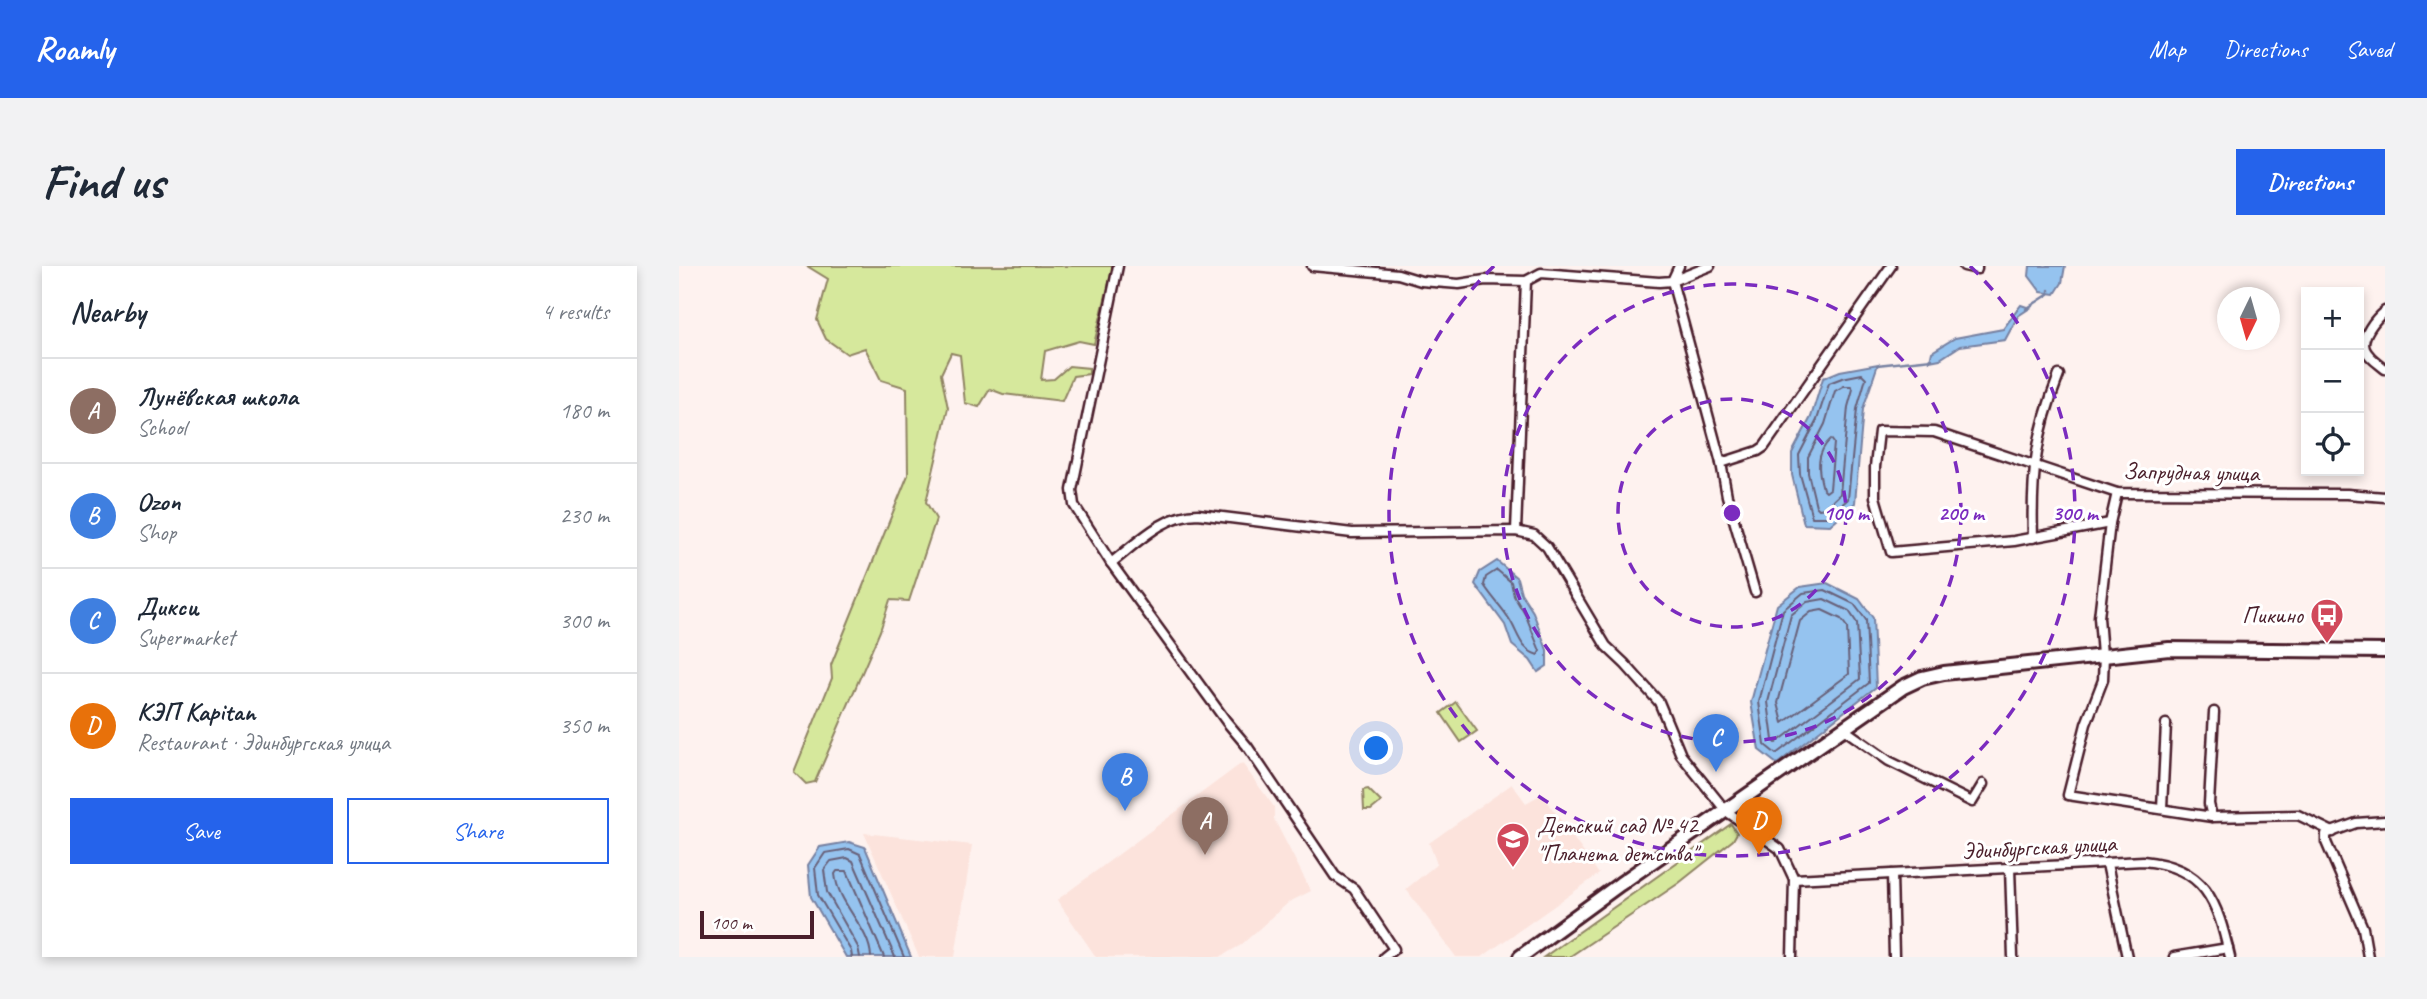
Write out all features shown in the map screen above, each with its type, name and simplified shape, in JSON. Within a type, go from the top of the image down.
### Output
[{"type":"street","points":[[1118,266],[1072,490],[1074,505],[1111,563],[1247,746],[1335,876],[1354,889],[1394,949],[1384,957]]},
{"type":"street","points":[[1312,266],[1398,270],[1421,281],[1459,284],[1485,280],[1526,281],[1541,269],[1659,282],[1672,281],[1710,266]]},
{"type":"street","points":[[1679,266],[1672,281],[1721,463],[1727,496],[1755,592]]},
{"type":"street","points":[[1721,463],[1764,447],[1891,266]]},
{"type":"street","points":[[1964,266],[1977,269],[1977,266]]},
{"type":"street","points":[[1516,531],[1526,281]]},
{"type":"street","points":[[2385,311],[2364,341],[2367,353],[2385,369]]},
{"type":"street","points":[[2059,375],[2042,424],[2034,463],[2033,538],[2110,523]]},
{"type":"street","name":"Запрудная улица","points":[[2033,538],[1891,552],[1875,497],[1878,431],[1934,432],[2034,463],[2117,493],[2347,494],[2385,497]]},
{"type":"street","points":[[2117,493],[2110,523],[2099,617],[2103,680],[2086,724],[2068,795],[2212,817],[2298,815],[2333,832]]},
{"type":"street","points":[[1111,563],[1167,522],[1184,514],[1352,533],[1516,531],[1534,535],[1547,547],[1606,646],[1659,702],[1681,755],[1726,811],[1780,849],[1794,879],[1791,957]]},
{"type":"street","points":[[1521,957],[1903,687],[1922,678],[1944,673],[2169,649],[2385,651]]},
{"type":"street","points":[[2212,817],[2209,804],[2214,712]]},
{"type":"street","points":[[2162,808],[2166,724]]},
{"type":"street","points":[[1845,730],[1889,761],[1972,802],[1983,784]]},
{"type":"street","points":[[2368,957],[2363,928],[2326,842],[2326,834],[2356,823],[2385,821]]},
{"type":"street","name":"Эдинбургская улица","points":[[1794,879],[2143,861],[2163,863],[2179,868],[2198,880],[2212,899],[2229,953]]},
{"type":"street","points":[[2107,863],[2127,957]]},
{"type":"street","points":[[2010,868],[2013,957]]},
{"type":"street","points":[[1892,874],[1894,957]]},
{"type":"street","points":[[2174,957],[2229,953]]},
{"type":"shaded area","points":[[1242,763],[1274,807],[1274,819],[1311,891],[1289,902],[1241,945],[1220,957],[1096,957],[1057,900]]},
{"type":"shaded area","name":"Детский сад № 42 \"Планета детства\"","points":[[1512,784],[1526,803],[1542,794],[1599,874],[1482,957],[1456,957],[1406,889],[1437,864],[1429,843]]},
{"type":"shaded area","points":[[864,833],[972,845],[955,957],[919,957]]},
{"type":"green space","points":[[807,266],[1113,266],[1094,344],[1079,341],[1045,351],[1041,380],[1054,379],[1069,366],[1089,368],[1089,374],[1073,376],[1062,401],[1003,394],[990,389],[979,407],[965,403],[960,355],[951,353],[941,374],[948,408],[926,502],[936,519],[909,601],[890,600],[880,631],[815,782],[806,784],[794,772],[832,678],[831,665],[908,475],[907,388],[881,380],[865,348],[847,354],[826,339],[817,320],[828,279]]},
{"type":"green space","points":[[1456,702],[1477,731],[1461,742],[1441,713]]},
{"type":"green space","points":[[1368,789],[1381,802],[1371,810],[1364,810],[1363,790]]},
{"type":"green space","points":[[1731,824],[1737,833],[1733,840],[1679,883],[1569,957],[1544,957]]},
{"type":"water","points":[[2030,266],[2065,266],[2062,283],[2055,294],[2041,292],[2029,276]]},
{"type":"water","points":[[2021,305],[2030,308],[2018,316],[2005,340],[1960,346],[1940,359],[1930,361],[1932,352],[1955,338],[2003,329]]},
{"type":"water","points":[[1878,364],[1863,409],[1855,503],[1830,525],[1804,524],[1792,475],[1792,453],[1811,417],[1823,378],[1840,371]]},
{"type":"water","points":[[1497,561],[1517,578],[1521,593],[1533,612],[1547,650],[1547,666],[1538,672],[1530,660],[1512,645],[1505,625],[1475,584],[1480,572]]},
{"type":"water","points":[[1827,583],[1859,599],[1873,618],[1876,687],[1777,764],[1759,750],[1751,702],[1777,605],[1800,587]]},
{"type":"water","points":[[849,842],[865,847],[911,957],[846,957],[811,897],[808,865],[820,847]]},
{"type":"waterway","points":[[2026,309],[2049,294],[2049,290]]},
{"type":"waterway","points":[[1877,365],[1932,359]]},
{"type":"place","name":"Пикино","points":[[2327,645]]},
{"type":"place","name":"Дикси","points":[[1716,772]]},
{"type":"place","name":"Ozon","points":[[1125,811]]},
{"type":"place","name":"Лунёвская школа","points":[[1205,855]]},
{"type":"place","name":"КЭП Kapitan","points":[[1759,855]]},
{"type":"place","name":"Детский сад № 42 \"Планета детства\"","points":[[1513,869]]}]
